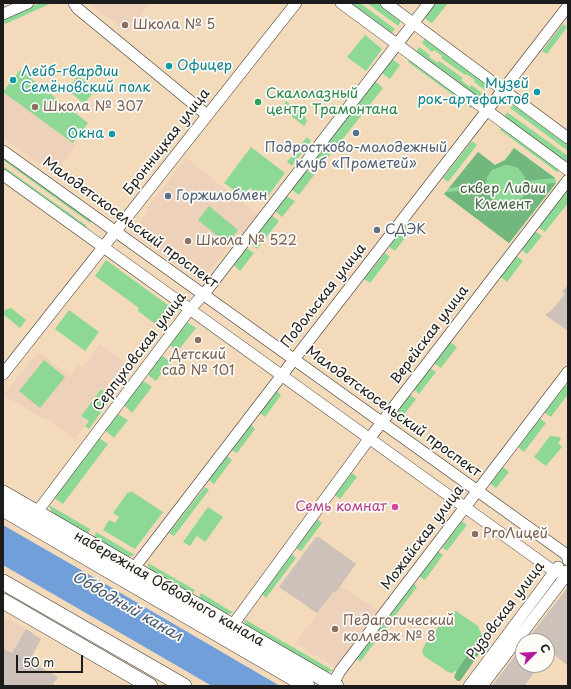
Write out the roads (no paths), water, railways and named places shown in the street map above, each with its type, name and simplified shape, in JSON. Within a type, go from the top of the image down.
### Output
[{"type":"main road","name":"набережная Обводного канала","points":[[3,493],[334,685]]},
{"type":"main road","name":"набережная Обводного канала","points":[[3,509],[307,686]]},
{"type":"main road","points":[[3,582],[184,686]]},
{"type":"main road","points":[[3,601],[150,686]]},
{"type":"street","points":[[3,14],[28,3]]},
{"type":"street","points":[[74,3],[77,8],[207,115]]},
{"type":"street","name":"Бронницкая улица","points":[[3,374],[296,3]]},
{"type":"street","points":[[341,3],[568,170]]},
{"type":"street","points":[[386,3],[568,138]]},
{"type":"street","name":"Серпуховская улица","points":[[37,512],[190,309],[204,294],[429,3]]},
{"type":"street","name":"Подольская улица","points":[[134,568],[568,6]]},
{"type":"street","name":"Малодетскосельский проспект","points":[[3,151],[568,556]]},
{"type":"street","points":[[3,176],[282,375],[554,572],[568,572]]},
{"type":"street","name":"Верейская улица","points":[[232,626],[369,439],[568,180]]},
{"type":"street","name":"Можайская улица","points":[[334,685],[340,671],[466,508],[568,372]]},
{"type":"street","name":"Рузовская улица","points":[[469,686],[554,572],[568,556]]},
{"type":"street","name":"Рузовская улица","points":[[482,686],[568,572]]},
{"type":"water","name":"Обводный канал","points":[[3,525],[280,686],[212,686],[3,565]]},
{"type":"place","name":"Школа № 5","points":[[125,25]]},
{"type":"place","name":"Офицер","points":[[169,66]]},
{"type":"place","name":"Лейб-гвардии Семёновский полк","points":[[13,80]]},
{"type":"place","name":"Музей рок-артефактов","points":[[537,92]]},
{"type":"place","name":"Скалолазный центр Трамонтана","points":[[258,102]]},
{"type":"place","name":"Школа № 307","points":[[35,107]]},
{"type":"place","name":"Подростково-молодежный клуб «Прометей»","points":[[356,133]]},
{"type":"place","name":"Окна","points":[[112,134]]},
{"type":"place","name":"Горжилобмен","points":[[168,196]]},
{"type":"place","name":"СДЭК","points":[[377,230]]},
{"type":"place","name":"Школа № 522","points":[[188,241]]},
{"type":"place","name":"Детский сад № 101","points":[[198,340]]},
{"type":"place","name":"Семь комнат","points":[[395,507]]},
{"type":"place","name":"ProЛицей","points":[[475,534]]},
{"type":"place","name":"Педагогический колледж № 8","points":[[335,629]]},
{"type":"park label","name":"сквер Лидии Клемент","points":[[503,198]]}]
